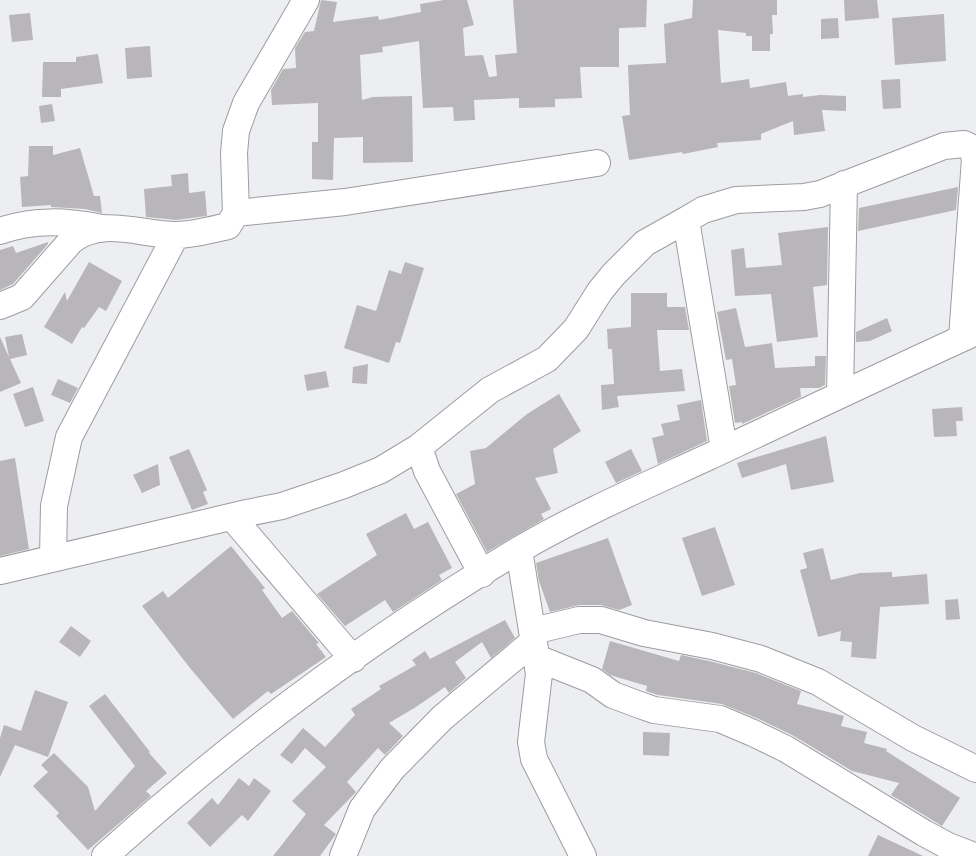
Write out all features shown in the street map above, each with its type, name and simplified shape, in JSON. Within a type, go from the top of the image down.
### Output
[{"type":"street","points":[[0,231],[19,225],[43,222],[69,222],[176,235],[228,226],[236,213],[234,153],[236,131],[246,104],[306,0]]},
{"type":"street","points":[[0,571],[282,506],[381,470],[419,447],[490,390],[547,359],[576,328],[614,274],[645,243],[703,210],[736,200],[804,197],[820,194],[944,146],[964,144],[972,148],[975,159],[969,335],[610,502],[519,550],[417,614],[309,689],[162,804],[105,856]]},
{"type":"street","points":[[236,213],[345,202],[597,163]]},
{"type":"street","points":[[840,395],[844,184]]},
{"type":"street","points":[[686,220],[724,449]]},
{"type":"street","points":[[0,306],[22,297],[71,241],[80,234],[105,228]]},
{"type":"street","points":[[53,558],[54,506],[69,437],[176,235]]},
{"type":"street","points":[[419,447],[428,471],[482,574]]},
{"type":"street","points":[[232,517],[352,659]]},
{"type":"street","points":[[519,550],[539,674],[531,742],[534,759],[583,856]]},
{"type":"street","points":[[343,856],[362,809],[392,769],[442,718],[535,643],[579,620],[601,620],[644,633],[712,646],[761,659],[818,682],[914,738],[976,769]]},
{"type":"street","points":[[535,643],[613,695],[654,710],[720,719],[786,749],[924,833],[974,856]]},
{"type":"building","points":[[321,0],[337,2],[333,22],[378,16],[379,20],[421,12],[420,4],[444,0],[467,0],[474,25],[463,28],[465,56],[483,55],[489,77],[497,76],[495,55],[517,53],[513,0],[647,0],[646,27],[619,28],[619,67],[580,67],[582,98],[555,99],[555,107],[519,108],[519,98],[474,100],[475,120],[454,121],[453,107],[423,108],[419,41],[382,47],[383,52],[360,55],[362,100],[373,97],[412,96],[413,162],[363,163],[363,137],[334,138],[333,180],[312,179],[312,142],[318,142],[318,103],[272,105],[271,90],[283,69],[296,68],[295,48],[305,32],[314,31]]},
{"type":"building","points":[[693,0],[777,0],[777,15],[772,15],[773,34],[770,34],[770,51],[752,51],[752,36],[746,36],[746,33],[718,30],[721,83],[749,79],[750,88],[786,82],[788,96],[803,94],[803,97],[846,96],[846,111],[822,110],[825,131],[794,135],[793,121],[761,134],[761,140],[717,143],[718,147],[683,154],[682,152],[629,160],[622,116],[630,115],[628,65],[666,63],[664,24],[692,18]]},
{"type":"building","points":[[844,0],[877,0],[879,18],[845,21]]},
{"type":"building","points":[[30,13],[33,40],[12,42],[9,15]]},
{"type":"building","points":[[944,14],[946,61],[895,65],[892,18]]},
{"type":"building","points":[[838,18],[839,38],[821,39],[821,19]]},
{"type":"building","points":[[150,46],[152,77],[127,79],[125,48]]},
{"type":"building","points":[[98,54],[103,83],[61,89],[61,97],[42,97],[43,62],[76,62],[76,57]]},
{"type":"building","points":[[900,79],[901,108],[883,109],[881,80]]},
{"type":"building","points":[[52,104],[55,121],[41,123],[39,106]]},
{"type":"building","points":[[29,146],[53,146],[53,155],[80,148],[94,196],[100,196],[102,213],[85,209],[51,207],[51,205],[22,207],[20,177],[28,176]]},
{"type":"building","points":[[188,173],[189,193],[205,191],[207,216],[176,220],[146,217],[144,189],[172,186],[171,175]]},
{"type":"building","points":[[958,187],[956,210],[858,231],[859,208]]},
{"type":"building","points":[[828,227],[827,285],[813,287],[818,337],[777,342],[771,294],[735,296],[731,250],[744,248],[746,268],[782,265],[778,233]]},
{"type":"building","points":[[48,242],[13,284],[0,290],[0,250],[13,246],[16,253]]},
{"type":"building","points":[[89,262],[122,281],[106,311],[99,307],[84,328],[82,327],[72,344],[44,327],[65,292],[67,301]]},
{"type":"building","points":[[405,262],[424,268],[400,343],[396,342],[389,363],[344,348],[357,305],[376,311],[389,270],[401,274]]},
{"type":"building","points":[[631,293],[667,293],[667,307],[685,307],[689,330],[657,330],[660,371],[682,369],[685,391],[617,396],[619,407],[602,410],[601,385],[614,384],[612,349],[608,349],[607,329],[631,327]]},
{"type":"building","points":[[736,308],[745,347],[772,343],[775,368],[815,366],[815,356],[826,356],[825,385],[819,388],[800,388],[801,397],[742,424],[742,422],[735,423],[729,386],[736,385],[732,359],[726,360],[717,312]]},
{"type":"building","points":[[887,318],[892,331],[870,341],[856,342],[856,332]]},
{"type":"building","points":[[22,334],[27,355],[10,359],[21,383],[0,392],[0,337],[9,357],[5,337]]},
{"type":"building","points":[[368,364],[367,384],[352,383],[353,367]]},
{"type":"building","points":[[326,371],[329,387],[307,391],[304,375]]},
{"type":"building","points":[[58,379],[78,388],[70,403],[51,395]]},
{"type":"building","points":[[33,387],[44,421],[25,427],[13,394]]},
{"type":"building","points":[[559,394],[581,431],[553,449],[558,473],[535,478],[551,509],[541,514],[544,519],[487,552],[456,494],[475,484],[470,451],[486,448],[527,414]]},
{"type":"building","points":[[701,400],[707,441],[658,464],[652,438],[664,435],[661,424],[680,420],[677,405]]},
{"type":"building","points":[[962,407],[963,421],[956,421],[957,436],[934,437],[932,409]]},
{"type":"building","points":[[826,436],[834,482],[791,490],[786,464],[742,478],[737,463]]},
{"type":"building","points":[[189,449],[207,490],[203,492],[208,504],[192,510],[169,457]]},
{"type":"building","points":[[631,449],[642,471],[616,483],[605,462]]},
{"type":"building","points":[[15,458],[29,549],[0,556],[0,461]]},
{"type":"building","points":[[158,464],[160,485],[142,493],[133,475]]},
{"type":"building","points":[[406,513],[414,529],[428,522],[452,568],[439,575],[442,580],[393,612],[385,600],[345,626],[317,594],[377,555],[366,534]]},
{"type":"building","points":[[715,527],[735,585],[702,596],[682,538]]},
{"type":"building","points":[[608,538],[632,605],[619,610],[601,605],[579,605],[550,612],[539,581],[536,563]]},
{"type":"building","points":[[231,546],[265,588],[262,590],[282,618],[292,611],[319,643],[316,644],[326,657],[271,694],[268,691],[233,719],[142,606],[163,591],[168,598]]},
{"type":"building","points":[[823,548],[831,580],[860,573],[892,572],[892,577],[927,574],[929,604],[880,607],[876,659],[851,657],[852,642],[840,641],[841,631],[818,637],[800,570],[807,568],[803,553]]},
{"type":"building","points":[[958,599],[960,619],[946,620],[945,600]]},
{"type":"building","points":[[505,620],[515,638],[491,658],[482,642],[455,662],[466,678],[449,693],[445,687],[389,723],[403,736],[385,755],[378,748],[347,782],[356,792],[324,825],[336,834],[320,856],[273,856],[306,814],[292,801],[326,767],[305,748],[292,764],[280,755],[303,728],[325,747],[355,715],[351,709],[381,689],[379,686],[416,665],[412,660],[425,651],[430,659]]},
{"type":"building","points":[[71,626],[91,641],[80,657],[59,642]]},
{"type":"building","points":[[610,641],[679,661],[681,655],[756,673],[801,691],[797,704],[844,716],[841,726],[867,732],[864,743],[887,749],[886,751],[960,798],[942,826],[891,795],[899,783],[852,771],[794,736],[759,719],[722,704],[658,695],[646,691],[647,686],[610,675],[602,669]]},
{"type":"building","points":[[35,690],[68,702],[48,757],[15,745],[0,777],[0,738],[4,725],[21,731]]},
{"type":"building","points":[[105,694],[149,753],[167,773],[146,791],[151,796],[88,850],[56,816],[59,813],[33,786],[48,772],[41,765],[54,753],[88,787],[95,811],[135,766],[89,706]]},
{"type":"building","points":[[643,732],[670,733],[669,756],[643,755]]},
{"type":"building","points":[[239,778],[249,786],[254,778],[271,791],[248,821],[242,815],[210,847],[187,823],[212,798],[218,805]]},
{"type":"building","points":[[878,835],[923,856],[868,856]]}]
